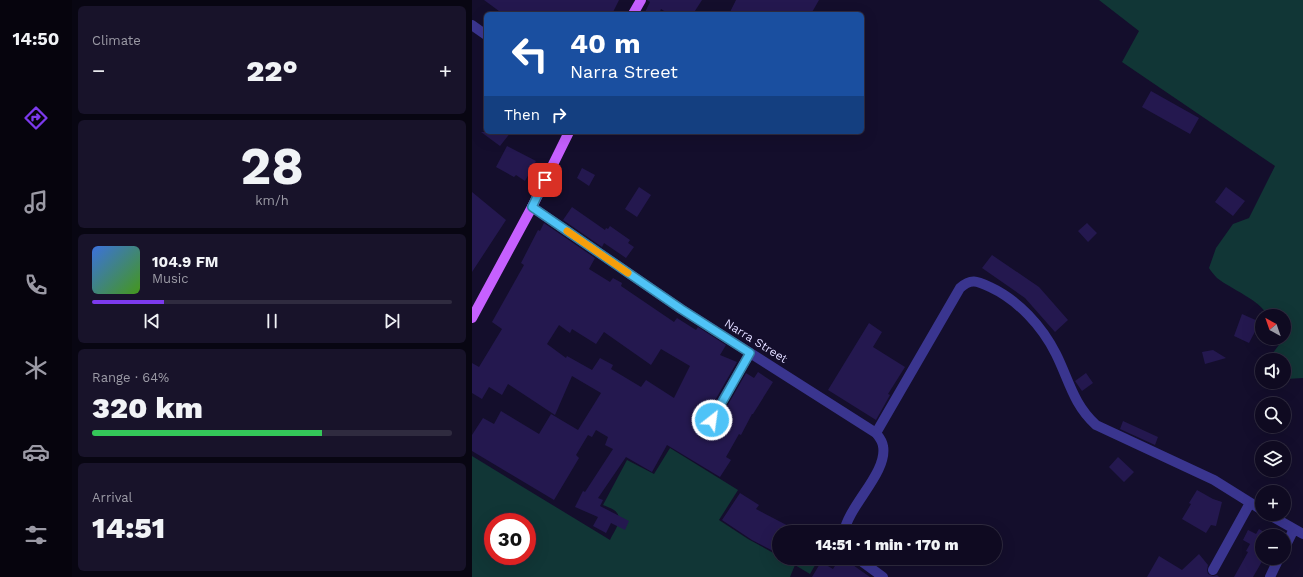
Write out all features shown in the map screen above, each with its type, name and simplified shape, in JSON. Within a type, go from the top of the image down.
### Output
[{"type":"main road","points":[[634,12],[641,0]]},
{"type":"main road","points":[[472,318],[532,207],[568,134]]},
{"type":"street","points":[[472,25],[484,34]]},
{"type":"street","name":"Narra Street","points":[[532,207],[681,309],[876,433]]},
{"type":"street","points":[[846,525],[882,463],[884,446],[876,433],[960,288],[966,283],[973,281],[1003,293],[1024,310],[1048,340],[1056,354],[1076,401],[1096,425],[1107,432],[1214,480],[1255,506]]},
{"type":"street","points":[[704,433],[750,353]]},
{"type":"street","points":[[1213,570],[1250,503]]},
{"type":"street","points":[[1280,521],[1299,532],[1291,541]]},
{"type":"street","points":[[867,565],[883,577]]},
{"type":"street","points":[[1270,577],[1276,565]]},
{"type":"green space","points":[[1099,0],[1303,0],[1303,378],[1291,379],[1291,353],[1273,353],[1279,345],[1291,345],[1291,309],[1263,309],[1245,295],[1217,278],[1209,268],[1216,248],[1233,224],[1249,218],[1275,166],[1122,62],[1139,31]]},
{"type":"green space","points":[[670,448],[738,490],[719,520],[772,552],[772,565],[795,565],[790,577],[472,577],[472,456],[610,540],[618,523],[619,516],[615,510],[603,505],[627,460],[654,474]]},
{"type":"green space","points":[[795,565],[815,565],[810,574]]},
{"type":"building","points":[[484,0],[619,0],[613,12],[500,12]]},
{"type":"building","points":[[647,0],[702,0],[694,12],[666,12],[661,9],[660,12],[645,12],[650,2]]},
{"type":"building","points":[[736,0],[819,0],[812,12],[730,12]]},
{"type":"building","points":[[1151,91],[1199,118],[1190,134],[1142,107]]},
{"type":"building","points":[[481,132],[484,132],[484,134],[509,134],[500,146]]},
{"type":"building","points":[[507,146],[536,161],[525,181],[516,175],[514,177],[496,167]]},
{"type":"building","points":[[582,168],[595,175],[589,186],[577,178]]},
{"type":"building","points":[[639,187],[651,195],[637,217],[625,209]]},
{"type":"building","points":[[1226,187],[1245,201],[1233,216],[1215,202]]},
{"type":"building","points":[[472,192],[506,220],[472,272]]},
{"type":"building","points":[[572,207],[605,230],[610,226],[630,240],[628,243],[634,247],[626,258],[604,243],[602,247],[563,220]]},
{"type":"building","points":[[544,223],[595,258],[589,269],[610,282],[613,278],[622,283],[621,286],[674,322],[677,318],[696,330],[698,327],[726,345],[720,355],[737,362],[698,430],[700,438],[704,439],[710,436],[746,373],[754,378],[758,372],[773,382],[726,457],[731,460],[720,477],[667,445],[652,472],[626,457],[598,498],[603,500],[600,506],[629,521],[625,530],[611,523],[606,533],[593,526],[598,517],[575,507],[583,491],[585,492],[613,449],[605,445],[608,437],[596,430],[592,437],[588,435],[576,455],[579,458],[554,500],[472,451],[472,435],[483,418],[494,424],[501,411],[539,434],[551,414],[578,430],[601,393],[572,376],[555,415],[508,384],[502,395],[489,387],[482,399],[472,393],[472,363],[479,367],[502,329],[492,322],[524,265],[521,263],[538,230],[540,231]],"holes":[[[559,325],[570,333],[572,329],[596,344],[604,332],[651,365],[661,349],[690,366],[674,398],[646,380],[641,387],[611,369],[613,365],[600,358],[592,370],[567,356],[566,358],[547,344]]]},
{"type":"building","points":[[1087,223],[1097,233],[1088,242],[1078,231]]},
{"type":"building","points":[[992,255],[1039,287],[1068,320],[1055,332],[1025,298],[982,268]]},
{"type":"building","points":[[1242,314],[1255,320],[1255,332],[1249,343],[1234,336]]},
{"type":"building","points":[[869,323],[882,332],[873,347],[905,367],[888,394],[890,395],[876,420],[828,390]]},
{"type":"building","points":[[1213,350],[1226,358],[1205,364],[1202,352]]},
{"type":"building","points":[[1086,373],[1093,383],[1082,391],[1075,381]]},
{"type":"building","points":[[1123,421],[1158,437],[1155,445],[1120,429]]},
{"type":"building","points":[[1118,457],[1134,472],[1124,482],[1109,467]]},
{"type":"building","points":[[1197,490],[1222,502],[1216,526],[1211,525],[1206,533],[1182,519]]},
{"type":"building","points":[[740,493],[759,505],[756,509],[787,525],[772,525],[772,550],[752,540],[722,520]]},
{"type":"building","points":[[1248,530],[1255,534],[1255,565],[1260,565],[1253,577],[1234,577],[1248,552],[1246,551],[1250,544],[1243,540]]},
{"type":"building","points":[[1199,554],[1208,565],[1208,574],[1213,576],[1217,575],[1219,577],[1147,577],[1159,556],[1182,570]]},
{"type":"building","points":[[819,565],[826,565],[833,569],[836,565],[853,565],[870,577],[812,577]]},
{"type":"slow traffic","points":[[567,231],[628,273]]},
{"type":"route","points":[[545,180],[532,207],[681,309],[750,353],[712,420]]}]
